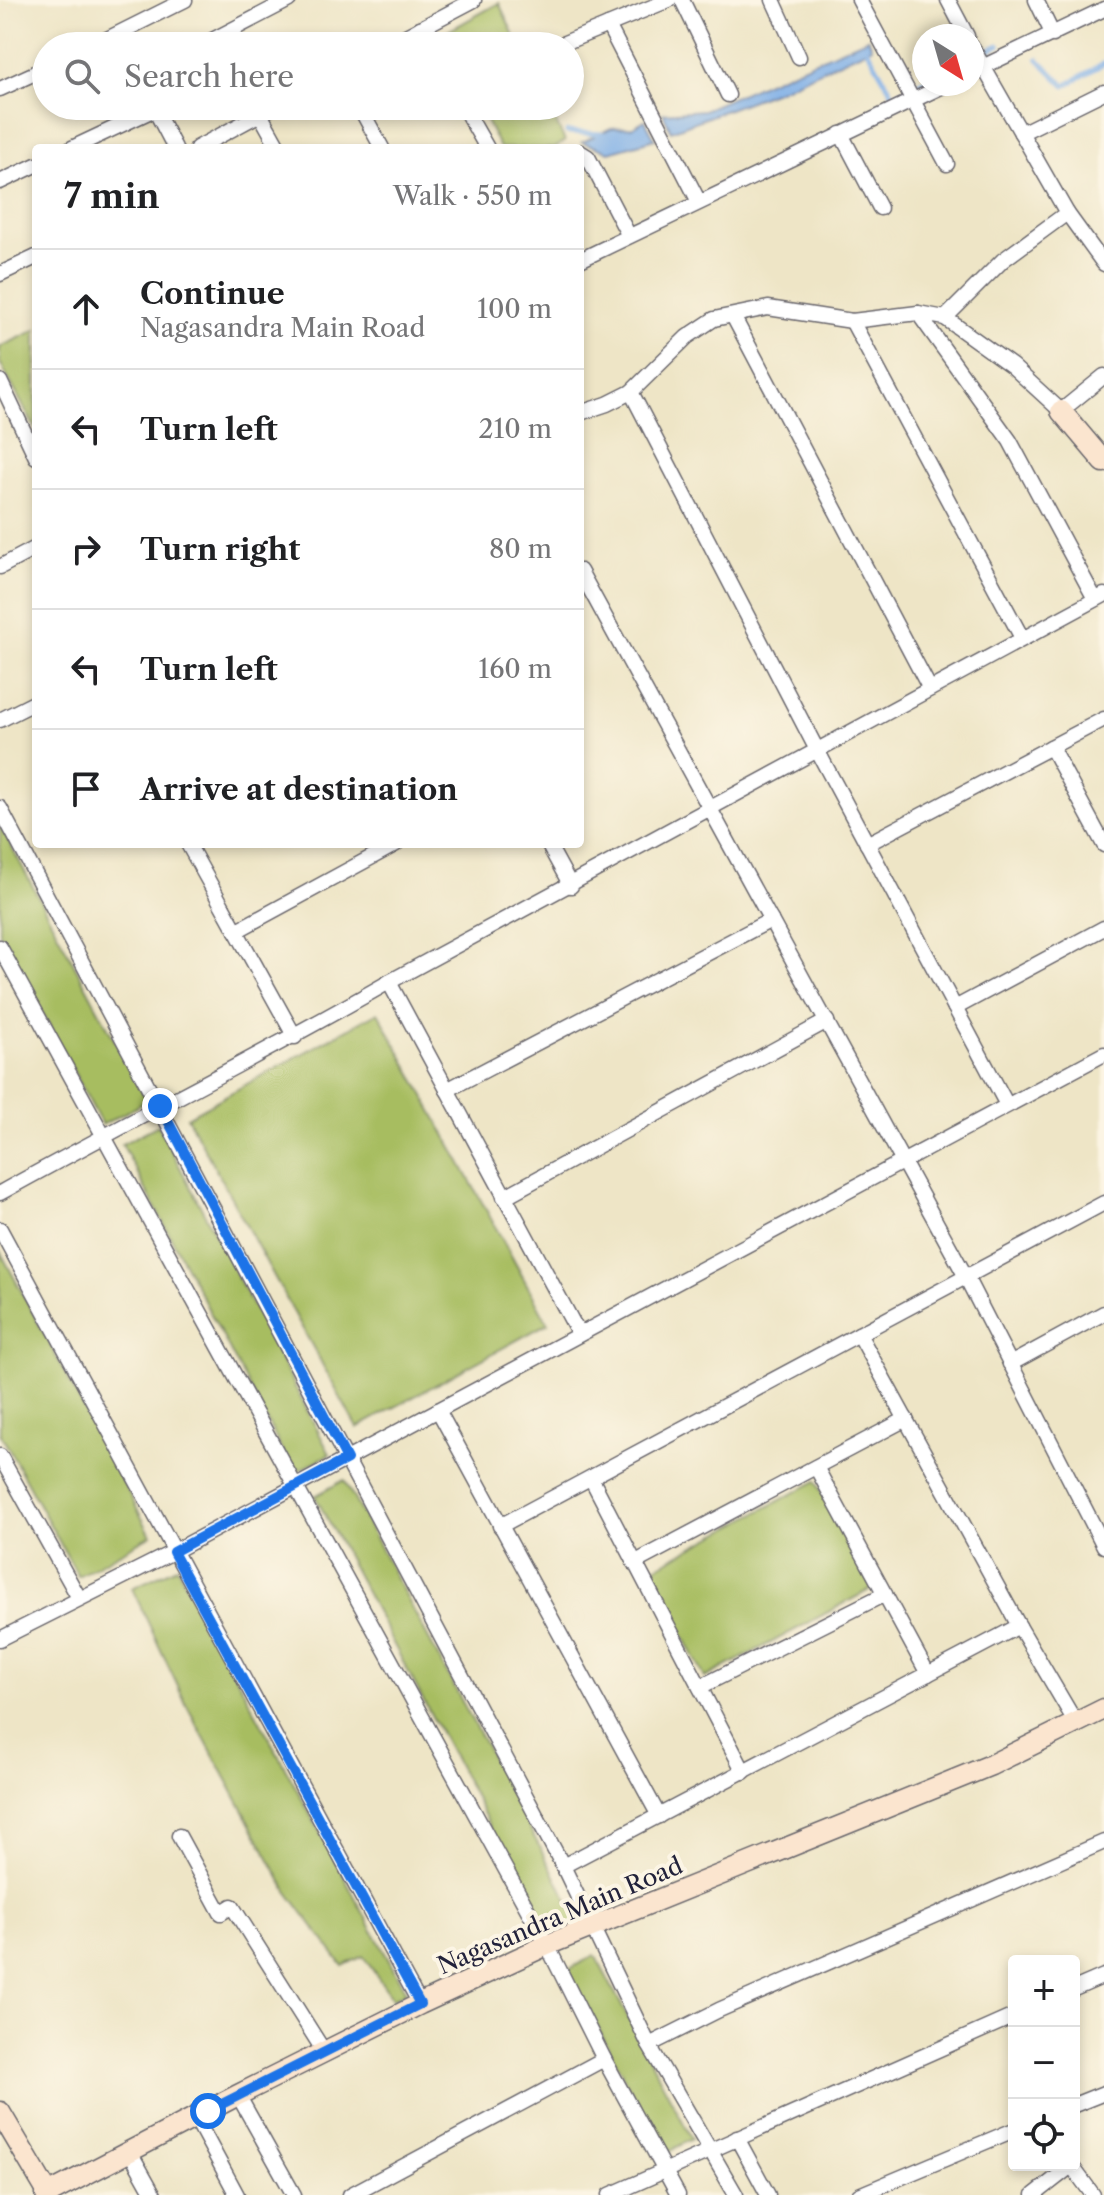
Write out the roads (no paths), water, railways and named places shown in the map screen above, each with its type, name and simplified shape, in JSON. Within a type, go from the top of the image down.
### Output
[{"type":"street","points":[[228,32],[289,0]]},
{"type":"street","points":[[584,35],[669,0]]},
{"type":"street","points":[[682,0],[728,95]]},
{"type":"street","points":[[773,0],[799,57]]},
{"type":"street","points":[[859,0],[947,164]]},
{"type":"street","points":[[948,0],[961,24]]},
{"type":"street","points":[[1036,0],[1053,35]]},
{"type":"street","points":[[133,32],[182,1]]},
{"type":"street","points":[[413,32],[471,2]]},
{"type":"street","points":[[984,66],[1104,9]]},
{"type":"street","points":[[608,25],[699,202]]},
{"type":"street","points":[[420,28],[422,32]]},
{"type":"street","points":[[0,89],[32,74]]},
{"type":"street","points":[[984,79],[1021,133],[1067,213],[1104,264]]},
{"type":"street","points":[[1021,133],[1104,92]]},
{"type":"street","points":[[584,258],[923,96]]},
{"type":"street","points":[[80,144],[129,120]]},
{"type":"street","points":[[160,120],[173,144]]},
{"type":"street","points":[[204,144],[249,120]]},
{"type":"street","points":[[263,120],[277,144]]},
{"type":"street","points":[[367,120],[380,144]]},
{"type":"street","points":[[471,120],[485,144]]},
{"type":"street","points":[[841,134],[880,208]]},
{"type":"street","points":[[584,154],[629,236]]},
{"type":"street","points":[[0,182],[32,167]]},
{"type":"street","points":[[945,318],[1003,260],[1067,213]]},
{"type":"street","points":[[0,274],[32,259]]},
{"type":"street","points":[[584,411],[631,392],[687,337],[714,319],[768,308],[852,321],[918,313],[945,318],[1012,366],[1061,411],[1104,462]]},
{"type":"street","points":[[0,1193],[295,1037],[389,982],[1100,597],[1010,441],[918,313]]},
{"type":"street","points":[[733,316],[930,689]]},
{"type":"street","points":[[852,321],[1022,638]]},
{"type":"street","points":[[1061,411],[1104,376]]},
{"type":"street","points":[[0,381],[32,449]]},
{"type":"street","points":[[631,392],[817,750],[1007,1105]]},
{"type":"street","points":[[0,567],[32,550]]},
{"type":"street","points":[[584,578],[966,1277],[1104,1546]]},
{"type":"street","points":[[0,720],[32,704]]},
{"type":"street","points":[[867,844],[1104,719]]},
{"type":"street","points":[[1051,747],[1104,845]]},
{"type":"street","points":[[0,808],[563,1866],[649,2045],[736,2195]]},
{"type":"street","points":[[190,848],[295,1037]]},
{"type":"street","points":[[236,931],[389,848]]},
{"type":"street","points":[[550,848],[571,886]]},
{"type":"street","points":[[447,1090],[771,920]]},
{"type":"street","points":[[955,1008],[1104,928]]},
{"type":"street","points":[[0,947],[547,1945],[604,2059],[678,2195]]},
{"type":"street","points":[[389,982],[579,1334]]},
{"type":"street","points":[[504,1197],[827,1021]]},
{"type":"street","points":[[0,1639],[173,1552],[1104,1054]]},
{"type":"street","points":[[500,1526],[1104,1203]]},
{"type":"street","points":[[0,1229],[420,2004]]},
{"type":"street","points":[[1010,1364],[1104,1313]]},
{"type":"street","points":[[859,1334],[1019,1626],[1076,1723]]},
{"type":"street","points":[[438,1410],[659,1816]]},
{"type":"street","points":[[634,1563],[906,1419]]},
{"type":"street","points":[[0,1456],[79,1598]]},
{"type":"street","points":[[816,1467],[928,1674]]},
{"type":"street","points":[[591,1478],[744,1772]]},
{"type":"street","points":[[700,1687],[885,1594]]},
{"type":"street","points":[[563,1866],[1019,1626]]},
{"type":"street","name":"Nagasandra Main Road","points":[[48,2195],[238,2095],[547,1945],[593,1929],[991,1765],[1104,1709]]},
{"type":"street","points":[[179,1836],[221,1913],[232,1906],[325,2053]]},
{"type":"street","points":[[649,2045],[733,2003],[1104,1842]]},
{"type":"street","points":[[1080,1986],[1104,1976]]},
{"type":"street","points":[[610,2195],[1008,2019]]},
{"type":"street","points":[[350,2195],[604,2059]]},
{"type":"street","points":[[1080,2103],[1104,2093]]},
{"type":"street","points":[[238,2095],[294,2195]]},
{"type":"street","points":[[0,2112],[48,2195]]},
{"type":"street","points":[[195,2117],[237,2195]]},
{"type":"street","points":[[859,2195],[1008,2133]]},
{"type":"street","points":[[737,2138],[768,2195]]},
{"type":"street","points":[[130,2152],[154,2195]]},
{"type":"street","points":[[1034,2195],[1065,2171]]},
{"type":"street","points":[[1075,2171],[1093,2195]]},
{"type":"water","points":[[868,38],[872,47],[779,90],[671,131],[663,113],[704,110]]},
{"type":"water","points":[[645,120],[655,139],[609,152],[582,142],[611,128],[633,127]]},
{"type":"waterway","points":[[984,52],[999,45]]},
{"type":"waterway","points":[[865,46],[894,96],[912,87]]},
{"type":"waterway","points":[[1038,59],[1065,86],[1104,63]]},
{"type":"waterway","points":[[567,132],[603,134]]}]
